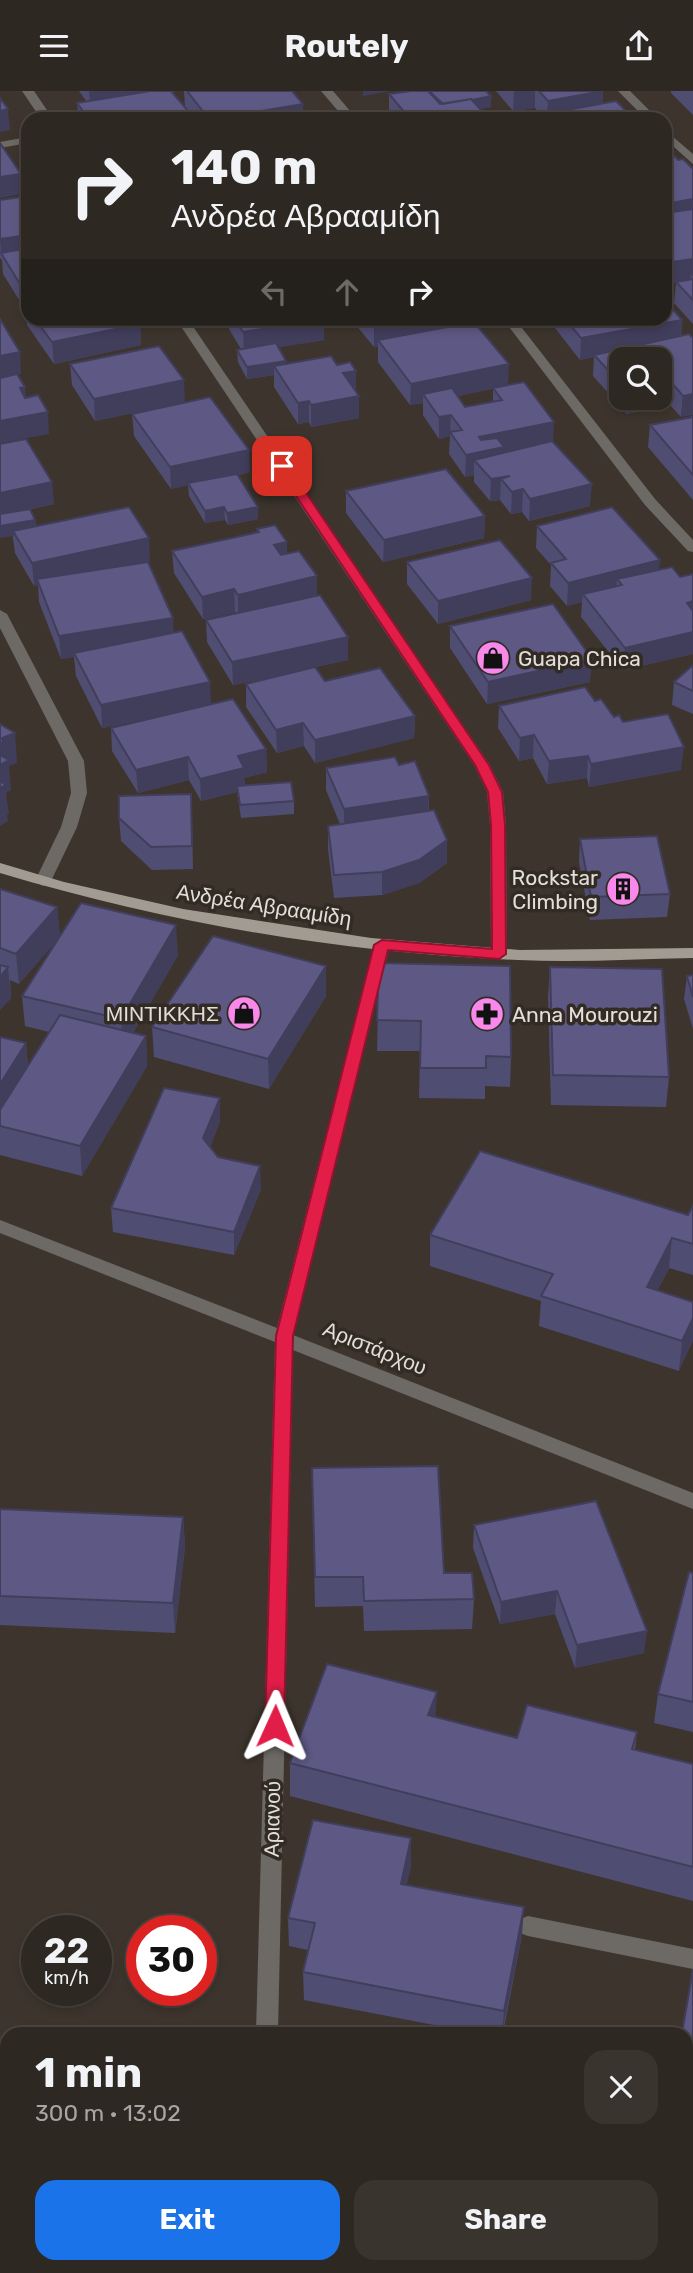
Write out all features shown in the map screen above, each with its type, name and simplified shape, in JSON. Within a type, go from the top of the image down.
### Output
[{"type":"main road","name":"Ανδρέα Αβρααμίδη","points":[[0,868],[201,919],[382,945],[499,954],[693,953]]},
{"type":"street","points":[[28,91],[42,112]]},
{"type":"street","points":[[327,91],[345,112]]},
{"type":"street","points":[[624,91],[645,112]]},
{"type":"street","points":[[672,138],[688,149],[693,161]]},
{"type":"street","points":[[0,145],[21,141]]},
{"type":"street","points":[[187,326],[482,765],[495,792],[498,825],[499,954]]},
{"type":"street","points":[[514,326],[650,502],[693,548]]},
{"type":"street","points":[[0,614],[76,761],[79,793],[69,827],[43,881]]},
{"type":"street","name":"Αριανού","points":[[267,2027],[284,1336],[382,945]]},
{"type":"street","name":"Αριστάρχου","points":[[0,1226],[284,1336],[693,1500]]},
{"type":"street","points":[[528,1926],[693,1959]]},
{"type":"building","points":[[150,91],[171,91],[189,112],[84,112],[77,103]]},
{"type":"building","points":[[187,91],[292,91],[303,104],[256,112],[204,112]]},
{"type":"building","points":[[428,91],[440,104],[471,99],[482,111],[404,112],[389,94]]},
{"type":"building","points":[[429,91],[486,91],[491,96],[443,104]]},
{"type":"building","points":[[539,91],[603,91],[548,101]]},
{"type":"building","points":[[0,98],[8,109],[0,111]]},
{"type":"building","points":[[616,101],[627,112],[556,112]]},
{"type":"building","points":[[0,143],[21,174],[0,177]]},
{"type":"building","points":[[672,153],[693,169],[693,199],[672,203]]},
{"type":"building","points":[[21,197],[21,236],[0,239],[0,200]]},
{"type":"building","points":[[693,209],[693,259],[672,262],[672,212]]},
{"type":"building","points":[[21,249],[21,286],[1,253]]},
{"type":"building","points":[[693,279],[693,300],[676,282]]},
{"type":"building","points":[[672,308],[682,320],[672,322]]},
{"type":"building","points":[[0,319],[20,352],[0,356]]},
{"type":"building","points":[[40,326],[130,326],[52,342]]},
{"type":"building","points":[[239,326],[279,326],[243,332]]},
{"type":"building","points":[[453,326],[477,326],[509,364],[411,384],[378,340]]},
{"type":"building","points":[[571,326],[648,326],[581,338]]},
{"type":"building","points":[[689,334],[693,338],[693,394],[683,396],[672,383],[672,347],[630,347]]},
{"type":"building","points":[[276,343],[286,361],[247,367],[237,350]]},
{"type":"building","points":[[159,346],[184,380],[94,399],[70,364]]},
{"type":"building","points":[[609,352],[609,371],[594,355]]},
{"type":"building","points":[[331,356],[337,365],[350,362],[356,371],[343,373],[359,396],[311,405],[309,401],[298,403],[274,366]]},
{"type":"building","points":[[17,374],[25,387],[20,388],[25,398],[38,395],[48,412],[0,421],[0,378]]},
{"type":"building","points":[[524,382],[554,422],[479,437],[481,440],[497,438],[504,447],[466,455],[450,432],[462,430],[451,415],[439,417],[423,394],[452,388],[465,407],[502,400],[493,388]]},
{"type":"building","points":[[210,397],[249,450],[170,467],[132,414]]},
{"type":"building","points":[[693,417],[693,475],[650,425]]},
{"type":"building","points":[[26,439],[52,482],[0,493],[0,444]]},
{"type":"building","points":[[552,441],[592,484],[530,499],[523,489],[512,492],[501,479],[510,476],[491,479],[474,460]]},
{"type":"building","points":[[446,469],[485,516],[384,540],[346,491]]},
{"type":"building","points":[[237,474],[258,507],[227,513],[224,507],[205,511],[188,483]]},
{"type":"building","points":[[129,507],[149,538],[32,563],[13,531]]},
{"type":"building","points":[[612,507],[660,560],[568,583],[551,563],[566,559],[537,526]]},
{"type":"building","points":[[30,509],[35,520],[0,526],[0,514]]},
{"type":"building","points":[[275,525],[287,542],[274,545],[281,555],[299,551],[317,576],[238,595],[234,589],[202,597],[172,551],[259,532],[257,529]]},
{"type":"building","points":[[500,540],[532,578],[438,601],[407,562]]},
{"type":"building","points":[[148,562],[173,618],[59,636],[37,579]]},
{"type":"building","points":[[672,567],[680,577],[693,574],[693,601],[687,603],[693,611],[693,632],[625,648],[583,594],[622,585],[617,579]]},
{"type":"building","points":[[320,595],[348,637],[232,662],[206,620]]},
{"type":"building","points":[[553,604],[592,659],[488,682],[450,626]]},
{"type":"building","points":[[182,631],[210,682],[101,705],[74,653]]},
{"type":"building","points":[[693,665],[693,691],[674,682]]},
{"type":"building","points":[[315,667],[325,681],[380,668],[415,716],[315,740],[303,723],[276,730],[246,684]]},
{"type":"building","points":[[585,687],[595,701],[601,699],[614,717],[619,715],[623,722],[668,714],[684,747],[591,764],[588,756],[549,761],[534,735],[520,738],[499,706]]},
{"type":"building","points":[[233,699],[266,749],[238,756],[244,768],[200,779],[188,757],[136,770],[111,728]]},
{"type":"building","points":[[0,724],[15,733],[2,738],[3,742],[0,744]]},
{"type":"building","points":[[0,755],[9,760],[0,765]]},
{"type":"building","points":[[395,757],[399,765],[415,761],[429,796],[344,809],[326,768]]},
{"type":"building","points":[[291,782],[294,801],[240,805],[237,786]]},
{"type":"building","points":[[191,794],[192,846],[151,847],[119,818],[119,796]]},
{"type":"building","points":[[434,810],[447,840],[419,860],[382,872],[334,875],[328,826]]},
{"type":"building","points":[[657,836],[670,894],[591,897],[580,839]]},
{"type":"building","points":[[0,889],[57,907],[16,954],[0,948]]},
{"type":"building","points":[[81,903],[176,925],[121,1019],[22,996]]},
{"type":"building","points":[[213,936],[326,966],[268,1059],[152,1027]]},
{"type":"building","points":[[379,963],[510,966],[511,1057],[486,1056],[486,1068],[420,1068],[421,1021],[377,1020]]},
{"type":"building","points":[[0,965],[8,967],[0,977]]},
{"type":"building","points":[[550,967],[662,969],[669,1077],[553,1075]]},
{"type":"building","points":[[693,975],[693,997],[687,976]]},
{"type":"building","points":[[60,1015],[146,1036],[80,1146],[0,1126],[0,1110]]},
{"type":"building","points":[[0,1037],[26,1043],[0,1084]]},
{"type":"building","points":[[164,1088],[220,1098],[203,1138],[218,1157],[260,1166],[234,1232],[111,1208]]},
{"type":"building","points":[[480,1151],[688,1215],[693,1206],[693,1244],[672,1238],[647,1287],[693,1302],[693,1318],[682,1341],[541,1296],[553,1274],[430,1235]]},
{"type":"building","points":[[438,1466],[444,1573],[472,1573],[474,1599],[364,1601],[363,1577],[315,1577],[312,1468]]},
{"type":"building","points":[[596,1501],[647,1631],[577,1645],[557,1591],[501,1602],[474,1525]]},
{"type":"building","points":[[0,1509],[183,1517],[173,1603],[0,1596]]},
{"type":"building","points":[[689,1572],[693,1573],[693,1702],[658,1694]]},
{"type":"building","points":[[327,1664],[437,1692],[428,1715],[517,1738],[527,1705],[637,1732],[632,1749],[693,1764],[693,1867],[290,1763]]},
{"type":"building","points":[[313,1820],[411,1838],[401,1884],[524,1907],[504,2011],[303,1972],[315,1923],[288,1918]]},
{"type":"building","points":[[693,1969],[693,2027],[683,2027]]},
{"type":"place","name":"Guapa Chica","points":[[493,658]]},
{"type":"place","name":"Rockstar Climbing","points":[[623,889]]},
{"type":"place","name":"ΜΙΝΤΙΚΚΗΣ","points":[[244,1013]]},
{"type":"place","name":"Anna Mourouzi","points":[[487,1014]]},
{"type":"route","points":[[275,1726],[284,1336],[382,945],[499,954],[498,825],[495,792],[482,765],[282,466]]}]
